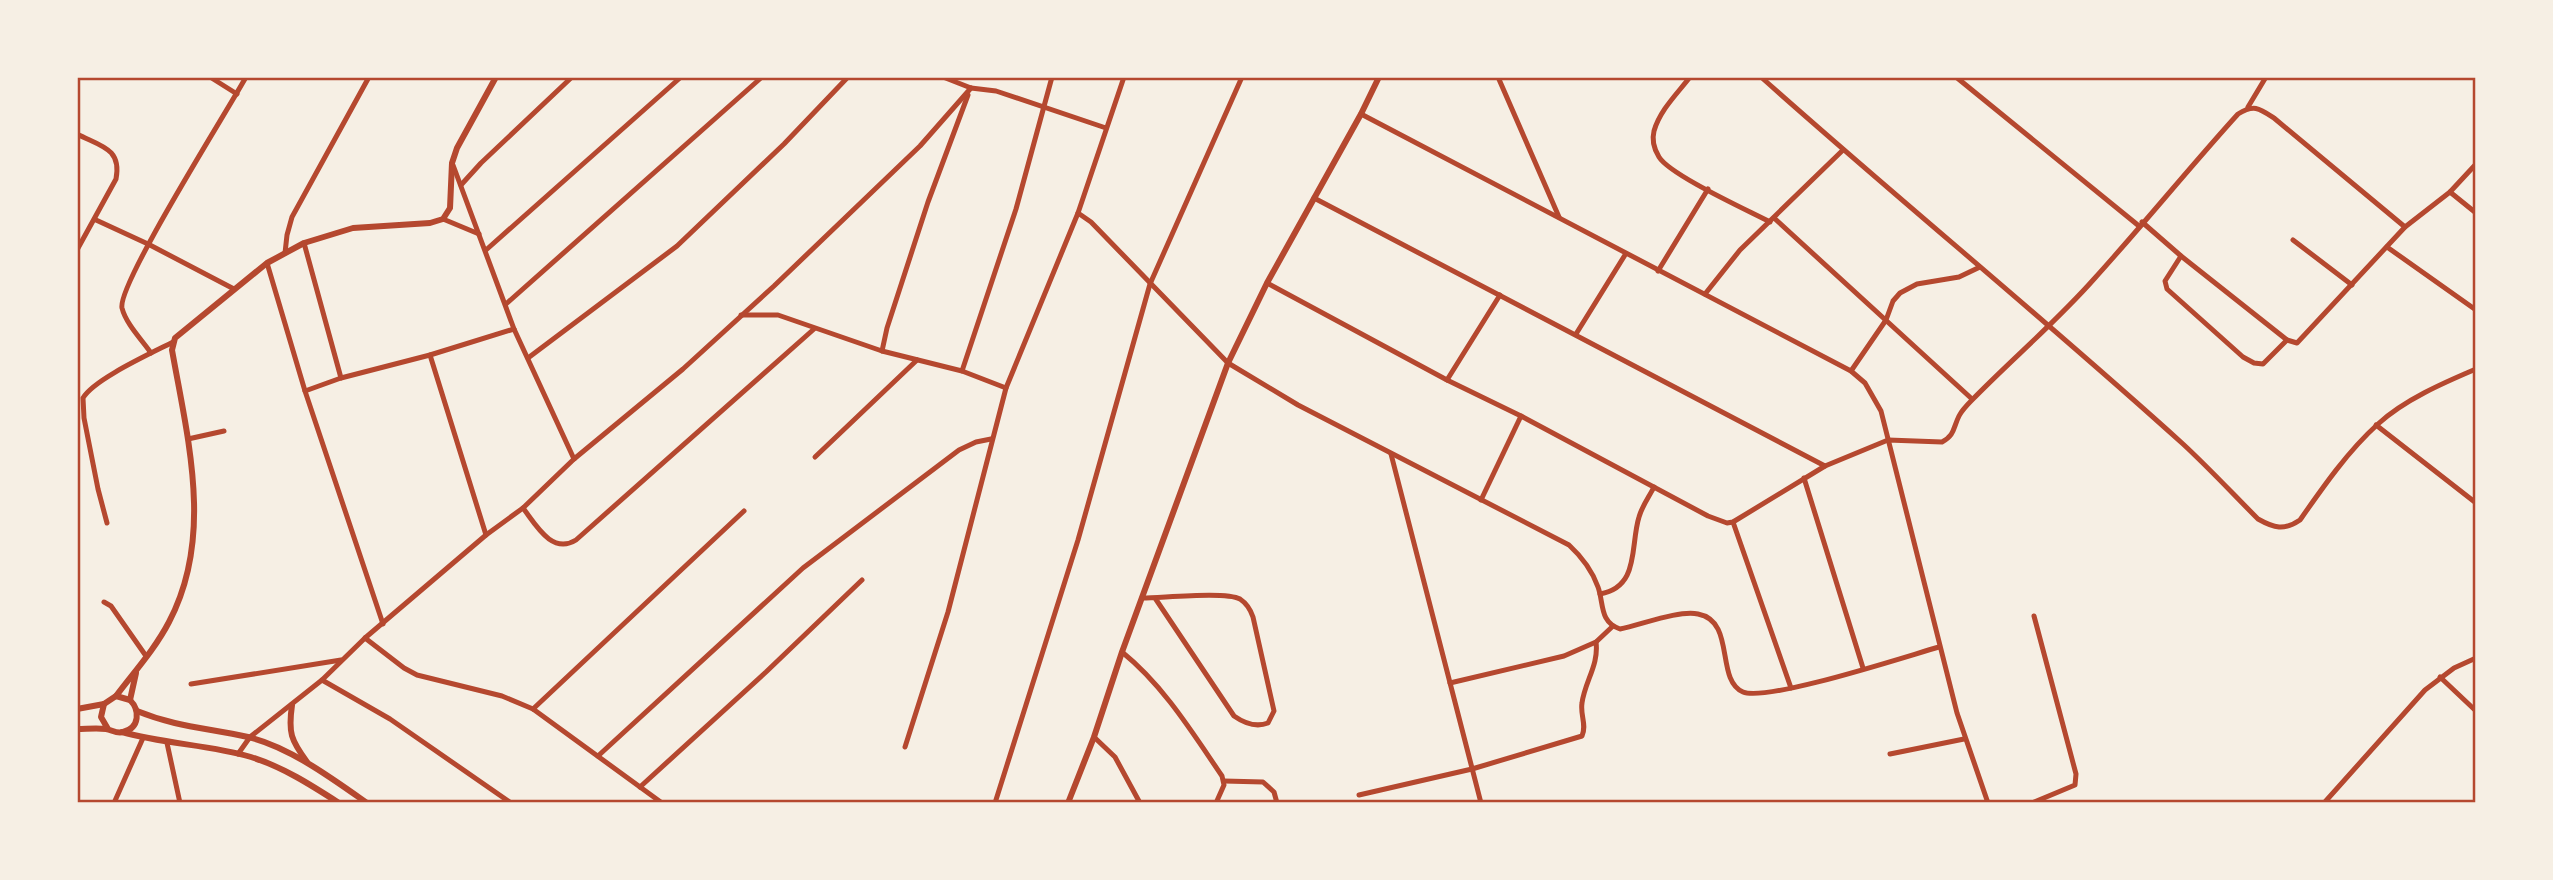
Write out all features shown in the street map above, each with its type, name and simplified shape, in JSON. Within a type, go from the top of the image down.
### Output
[{"type":"street","points":[[210,77],[237,94]]},
{"type":"street","points":[[151,353],[128,321],[121,307],[122,297],[148,244],[246,77]]},
{"type":"street","points":[[285,253],[286,235],[292,217],[369,77]]},
{"type":"street","points":[[443,219],[450,208],[452,163],[463,135],[496,77]]},
{"type":"street","points":[[461,185],[572,77]]},
{"type":"street","points":[[486,250],[681,77]]},
{"type":"street","points":[[506,304],[762,77]]},
{"type":"street","points":[[528,358],[677,246],[848,77]]},
{"type":"street","points":[[943,77],[954,78],[971,88],[996,91],[1107,128]]},
{"type":"street","points":[[962,371],[1016,209],[1052,77]]},
{"type":"street","points":[[905,747],[948,612],[1006,388],[1078,213],[1124,77]]},
{"type":"street","points":[[995,803],[1078,540],[1150,284],[1242,77]]},
{"type":"street","points":[[1068,803],[1227,363],[1267,282],[1379,77]]},
{"type":"street","points":[[1498,77],[1559,217]]},
{"type":"street","points":[[1690,77],[1663,110],[1654,133],[1653,141],[1659,158],[1674,171],[1772,220],[1972,400]]},
{"type":"street","points":[[1761,77],[2050,326],[2184,445],[2258,519],[2270,526],[2291,526],[2300,520],[2376,425],[2412,401],[2476,369]]},
{"type":"street","points":[[1956,77],[2287,340],[2297,344],[2405,227],[2450,192],[2476,164]]},
{"type":"street","points":[[1267,282],[1447,380],[1521,416],[1708,516],[1727,523],[1733,522],[1825,466],[1888,440],[1942,442],[1952,435],[1960,415],[1972,400],[2050,326],[2238,114],[2248,107],[2266,77]]},
{"type":"street","points":[[238,754],[250,737],[322,680],[365,638],[486,535],[523,508],[574,459],[683,369],[920,146],[971,88]]},
{"type":"street","points":[[882,351],[887,328],[929,202],[971,88]]},
{"type":"street","points":[[2248,107],[2258,108],[2274,118],[2405,227]]},
{"type":"street","points":[[1361,114],[1851,371],[1874,396],[1881,411],[1964,739],[1988,803]]},
{"type":"street","points":[[77,134],[113,152],[119,166],[117,179],[77,250]]},
{"type":"street","points":[[1705,294],[1740,250],[1843,150]]},
{"type":"street","points":[[452,163],[514,329],[574,459]]},
{"type":"street","points":[[1658,271],[1708,189]]},
{"type":"street","points":[[2450,192],[2476,213]]},
{"type":"street","points":[[1314,198],[1825,466]]},
{"type":"street","points":[[1078,213],[1091,222],[1227,363],[1298,405],[1569,545],[1584,559],[1600,594],[1603,612],[1613,626],[1620,629],[1696,613],[1708,618],[1716,624],[1732,682],[1739,689],[1755,694],[1791,688],[1939,647]]},
{"type":"street","points":[[77,709],[104,704],[116,696],[168,623],[188,573],[195,524],[194,480],[172,350],[178,334],[267,263],[304,243],[354,228],[430,223],[443,219],[479,234]]},
{"type":"street","points":[[96,220],[234,289]]},
{"type":"street","points":[[2293,240],[2352,285]]},
{"type":"street","points":[[304,243],[341,378]]},
{"type":"street","points":[[2387,247],[2476,310]]},
{"type":"street","points":[[1576,334],[1625,254]]},
{"type":"street","points":[[2181,256],[2165,281],[2167,289],[2243,357],[2254,363],[2263,363],[2287,340]]},
{"type":"street","points":[[267,263],[305,391],[383,624]]},
{"type":"street","points":[[1851,371],[1886,320],[1893,301],[1909,287],[1959,277],[1980,267]]},
{"type":"street","points":[[1447,380],[1500,295]]},
{"type":"street","points":[[741,315],[778,315],[882,351],[962,371],[1006,388]]},
{"type":"street","points":[[305,391],[341,378],[430,355],[514,329]]},
{"type":"street","points":[[523,508],[545,535],[557,544],[568,545],[814,329]]},
{"type":"street","points":[[107,523],[98,489],[83,398],[93,387],[173,342]]},
{"type":"street","points":[[430,355],[486,535]]},
{"type":"street","points":[[815,457],[917,360]]},
{"type":"street","points":[[1480,500],[1521,416]]},
{"type":"street","points":[[2376,425],[2476,503]]},
{"type":"street","points":[[188,439],[224,431]]},
{"type":"street","points":[[598,756],[803,568],[959,450],[991,439]]},
{"type":"street","points":[[1391,454],[1481,803]]},
{"type":"street","points":[[1804,478],[1863,668]]},
{"type":"street","points":[[1600,594],[1617,589],[1628,574],[1639,516],[1654,487]]},
{"type":"street","points":[[533,709],[744,511]]},
{"type":"street","points":[[1733,522],[1791,688]]},
{"type":"street","points":[[640,787],[862,580]]},
{"type":"street","points":[[1143,598],[1220,596],[1240,599],[1253,617],[1274,710],[1268,723],[1261,726],[1251,724],[1234,716],[1155,598]]},
{"type":"street","points":[[104,602],[111,606],[146,656]]},
{"type":"street","points":[[2032,803],[2069,789],[2075,785],[2076,774],[2034,615]]},
{"type":"street","points":[[1450,683],[1564,656],[1596,642],[1613,626]]},
{"type":"street","points":[[365,638],[404,668],[418,675],[502,696],[533,709],[662,803]]},
{"type":"street","points":[[1359,794],[1472,769],[1582,736],[1585,729],[1581,710],[1583,696],[1598,654],[1596,642]]},
{"type":"street","points":[[1122,652],[1138,664],[1158,686],[1224,781],[1216,803]]},
{"type":"street","points":[[2325,803],[2425,690],[2440,677],[2476,658]]},
{"type":"street","points":[[191,684],[341,660]]},
{"type":"street","points":[[130,700],[137,668]]},
{"type":"street","points":[[2440,677],[2476,711]]},
{"type":"street","points":[[322,680],[390,719],[511,803]]},
{"type":"street","points":[[116,696],[130,700],[137,711],[136,721],[131,728],[122,732]]},
{"type":"street","points":[[104,704],[101,717],[108,729]]},
{"type":"street","points":[[292,705],[289,726],[291,740],[308,764]]},
{"type":"street","points":[[137,711],[182,726],[250,737],[308,764],[366,803]]},
{"type":"street","points":[[77,729],[108,729],[167,743],[238,754],[297,777],[339,803]]},
{"type":"street","points":[[1094,737],[1115,757],[1140,803]]},
{"type":"street","points":[[114,803],[143,738]]},
{"type":"street","points":[[1891,754],[1964,739]]},
{"type":"street","points":[[167,743],[180,803]]},
{"type":"street","points":[[1224,781],[1263,782],[1274,792],[1278,803]]},
{"type":"street","points":[[830,803],[835,803]]}]
